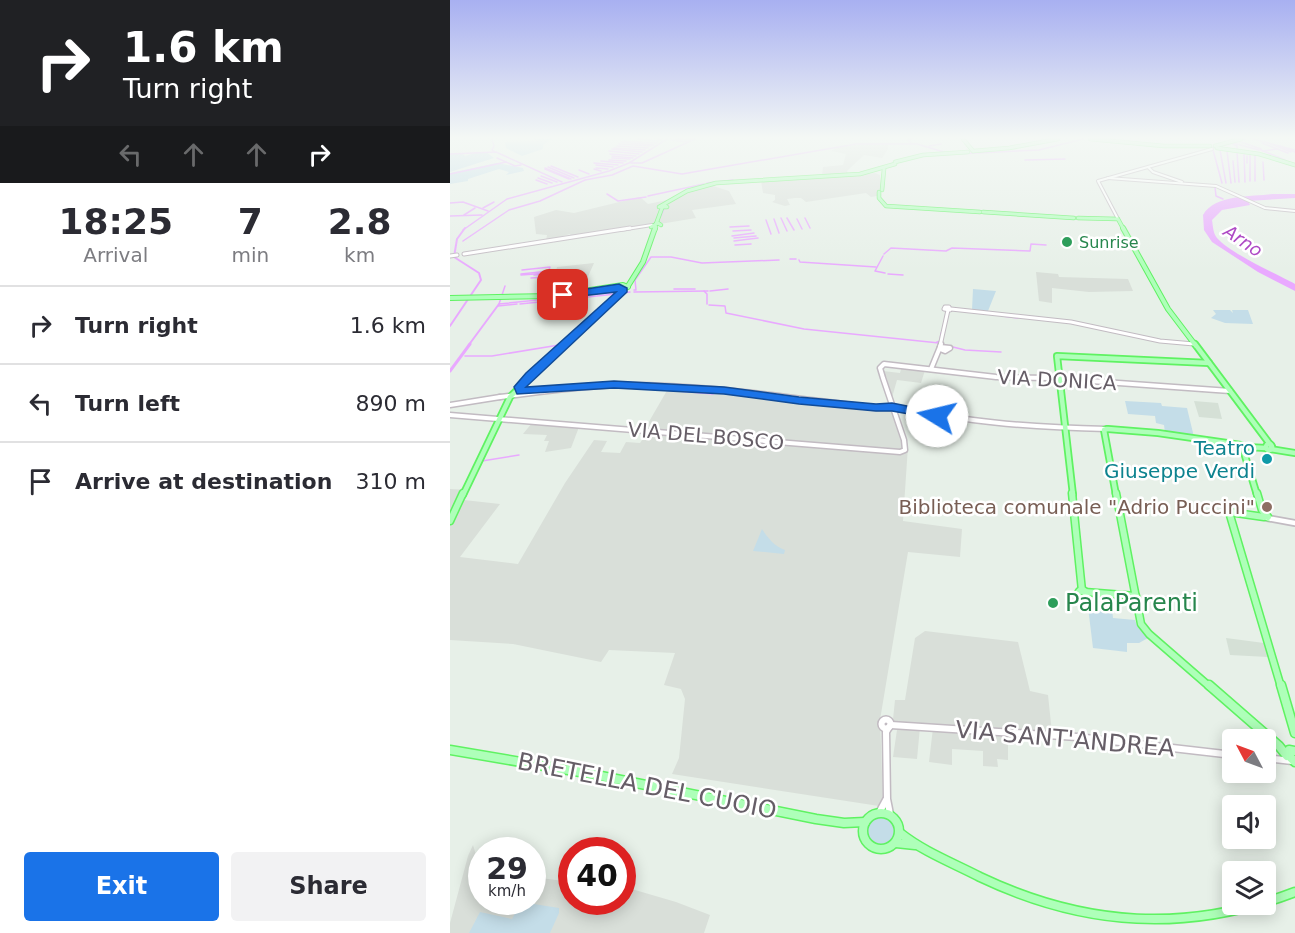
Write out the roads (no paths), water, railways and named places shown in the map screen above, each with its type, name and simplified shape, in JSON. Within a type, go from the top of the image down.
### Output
[{"type":"main road","points":[[450,521],[507,402],[529,376],[630,281],[643,262],[663,207],[681,193],[723,183]]},
{"type":"main road","points":[[880,183],[879,198],[884,205],[889,206],[1118,219],[1164,303],[1270,448]]},
{"type":"main road","points":[[453,298],[551,296],[610,288],[621,289]]},
{"type":"main road","points":[[1136,598],[1084,593],[1057,356],[1209,363]]},
{"type":"main road","points":[[499,419],[512,395]]},
{"type":"main road","points":[[1291,755],[1140,624],[1104,430],[1158,433],[1295,453]]},
{"type":"main road","points":[[1244,446],[1265,517],[1229,512],[1295,733]]},
{"type":"main road","name":"BRETELLA DEL CUOIO","points":[[450,750],[596,775],[844,823],[865,822]]},
{"type":"main road","points":[[863,832],[865,822],[871,816],[879,813],[890,814]]},
{"type":"main road","name":"BRETELLA DEL CUOIO","points":[[890,814],[897,820],[900,833],[915,844],[1062,911],[1101,923],[1158,929]]},
{"type":"main road","name":"BRETELLA DEL CUOIO","points":[[844,823],[863,832],[868,843],[876,849],[886,849],[896,843],[915,844]]},
{"type":"main road","points":[[896,843],[900,833]]},
{"type":"main road","points":[[1215,924],[1270,906],[1295,892]]},
{"type":"street","points":[[1098,183],[1118,219]]},
{"type":"street","points":[[1169,183],[1216,186],[1265,208],[1295,211]]},
{"type":"street","points":[[464,254],[655,226]]},
{"type":"street","points":[[450,256],[457,255]]},
{"type":"street","points":[[932,369],[941,346],[950,310],[1071,322],[1161,341],[1194,344]]},
{"type":"street","points":[[938,354],[945,351],[941,346]]},
{"type":"street","name":"VIA DONICA","points":[[888,398],[880,368],[884,364],[996,377],[1230,391]]},
{"type":"street","points":[[450,405],[527,392],[620,385],[724,390],[877,408],[891,412],[897,418]]},
{"type":"street","points":[[512,395],[519,387],[520,390],[527,392]]},
{"type":"street","points":[[500,397],[505,398],[507,402]]},
{"type":"street","points":[[888,398],[895,407],[897,418]]},
{"type":"street","points":[[877,408],[887,405],[888,398]]},
{"type":"street","points":[[877,408],[895,407],[907,411],[1001,424],[1107,429]]},
{"type":"street","points":[[897,418],[897,412],[907,411]]},
{"type":"street","name":"VIA DEL BOSCO","points":[[450,415],[900,452],[905,450],[905,444],[897,418]]},
{"type":"street","name":"VIA DEL BOSCO","points":[[499,419],[502,422],[513,420]]},
{"type":"street","points":[[1265,517],[1295,523]]},
{"type":"street","name":"VIA SANT'ANDREA","points":[[886,799],[889,726],[1077,737],[1222,754]]},
{"type":"street","points":[[1276,757],[1291,755]]},
{"type":"street","points":[[879,813],[886,799]]},
{"type":"street","points":[[886,799],[890,814]]},
{"type":"waterway","points":[[543,183],[547,184]]},
{"type":"waterway","points":[[464,229],[507,199],[567,183]]},
{"type":"waterway","points":[[463,241],[509,210],[540,201],[580,183]]},
{"type":"waterway","points":[[707,183],[711,183]]},
{"type":"waterway","points":[[648,196],[704,184]]},
{"type":"waterway","points":[[1215,187],[1216,196],[1223,199]]},
{"type":"waterway","points":[[607,194],[618,201],[646,197]]},
{"type":"waterway","points":[[450,203],[463,202],[488,211]]},
{"type":"waterway","points":[[483,208],[494,202]]},
{"type":"waterway","points":[[464,215],[475,208]]},
{"type":"waterway","points":[[661,216],[664,209]]},
{"type":"waterway","points":[[450,216],[482,215]]},
{"type":"waterway","points":[[781,218],[787,231]]},
{"type":"waterway","points":[[787,218],[794,230]]},
{"type":"waterway","points":[[805,218],[810,228]]},
{"type":"waterway","points":[[774,219],[779,233]]},
{"type":"waterway","points":[[797,219],[802,229]]},
{"type":"waterway","points":[[766,220],[771,234]]},
{"type":"waterway","points":[[730,227],[749,226]]},
{"type":"waterway","points":[[450,326],[481,280],[479,273],[454,257],[457,239],[464,229]]},
{"type":"waterway","points":[[733,231],[751,230]]},
{"type":"waterway","points":[[732,236],[754,233]]},
{"type":"waterway","points":[[734,238],[756,236]]},
{"type":"waterway","points":[[734,241],[758,238]]},
{"type":"waterway","points":[[735,245],[751,244]]},
{"type":"waterway","points":[[884,254],[891,248],[946,251],[952,248],[1030,251],[1031,244],[1046,245]]},
{"type":"waterway","points":[[883,256],[875,271],[885,273]]},
{"type":"waterway","points":[[634,290],[636,290],[635,280],[651,257],[671,257],[702,263],[779,260]]},
{"type":"waterway","points":[[790,259],[796,259]]},
{"type":"waterway","points":[[799,260],[800,262],[876,267]]},
{"type":"waterway","points":[[522,270],[550,267],[549,271]]},
{"type":"waterway","points":[[521,274],[549,271]]},
{"type":"waterway","points":[[521,275],[548,273]]},
{"type":"waterway","points":[[534,275],[547,274]]},
{"type":"waterway","points":[[542,289],[547,274]]},
{"type":"waterway","points":[[888,274],[903,275]]},
{"type":"waterway","points":[[531,278],[545,277]]},
{"type":"waterway","points":[[505,286],[499,304],[617,292]]},
{"type":"waterway","points":[[674,289],[695,289]]},
{"type":"waterway","points":[[710,291],[728,289]]},
{"type":"waterway","points":[[634,292],[704,291]]},
{"type":"waterway","points":[[704,291],[707,294],[707,304]]},
{"type":"waterway","points":[[623,293],[630,292]]},
{"type":"waterway","points":[[520,304],[616,294]]},
{"type":"waterway","points":[[468,346],[499,304]]},
{"type":"waterway","points":[[498,306],[517,304]]},
{"type":"waterway","points":[[709,305],[725,306],[726,313],[804,329],[939,343]]},
{"type":"waterway","points":[[1002,316],[1018,318]]},
{"type":"waterway","points":[[937,342],[940,341],[941,333]]},
{"type":"waterway","points":[[450,371],[470,344]]},
{"type":"waterway","points":[[465,356],[492,356],[559,345]]},
{"type":"waterway","points":[[945,345],[965,350],[1001,352]]},
{"type":"waterway","points":[[633,387],[713,394]]},
{"type":"waterway","points":[[724,392],[754,395]]},
{"type":"waterway","points":[[772,398],[798,401]]},
{"type":"waterway","points":[[482,461],[519,455]]},
{"type":"place","name":"Sunrise","points":[[1067,242]]},
{"type":"place","name":"Teatro Giuseppe Verdi","points":[[1267,459]]},
{"type":"place","name":"Biblioteca comunale \"Adrio Puccini\"","points":[[1267,507]]},
{"type":"place","name":"PalaParenti","points":[[1053,603]]},
{"type":"water label","name":"Arno","points":[[1243,241]]}]
